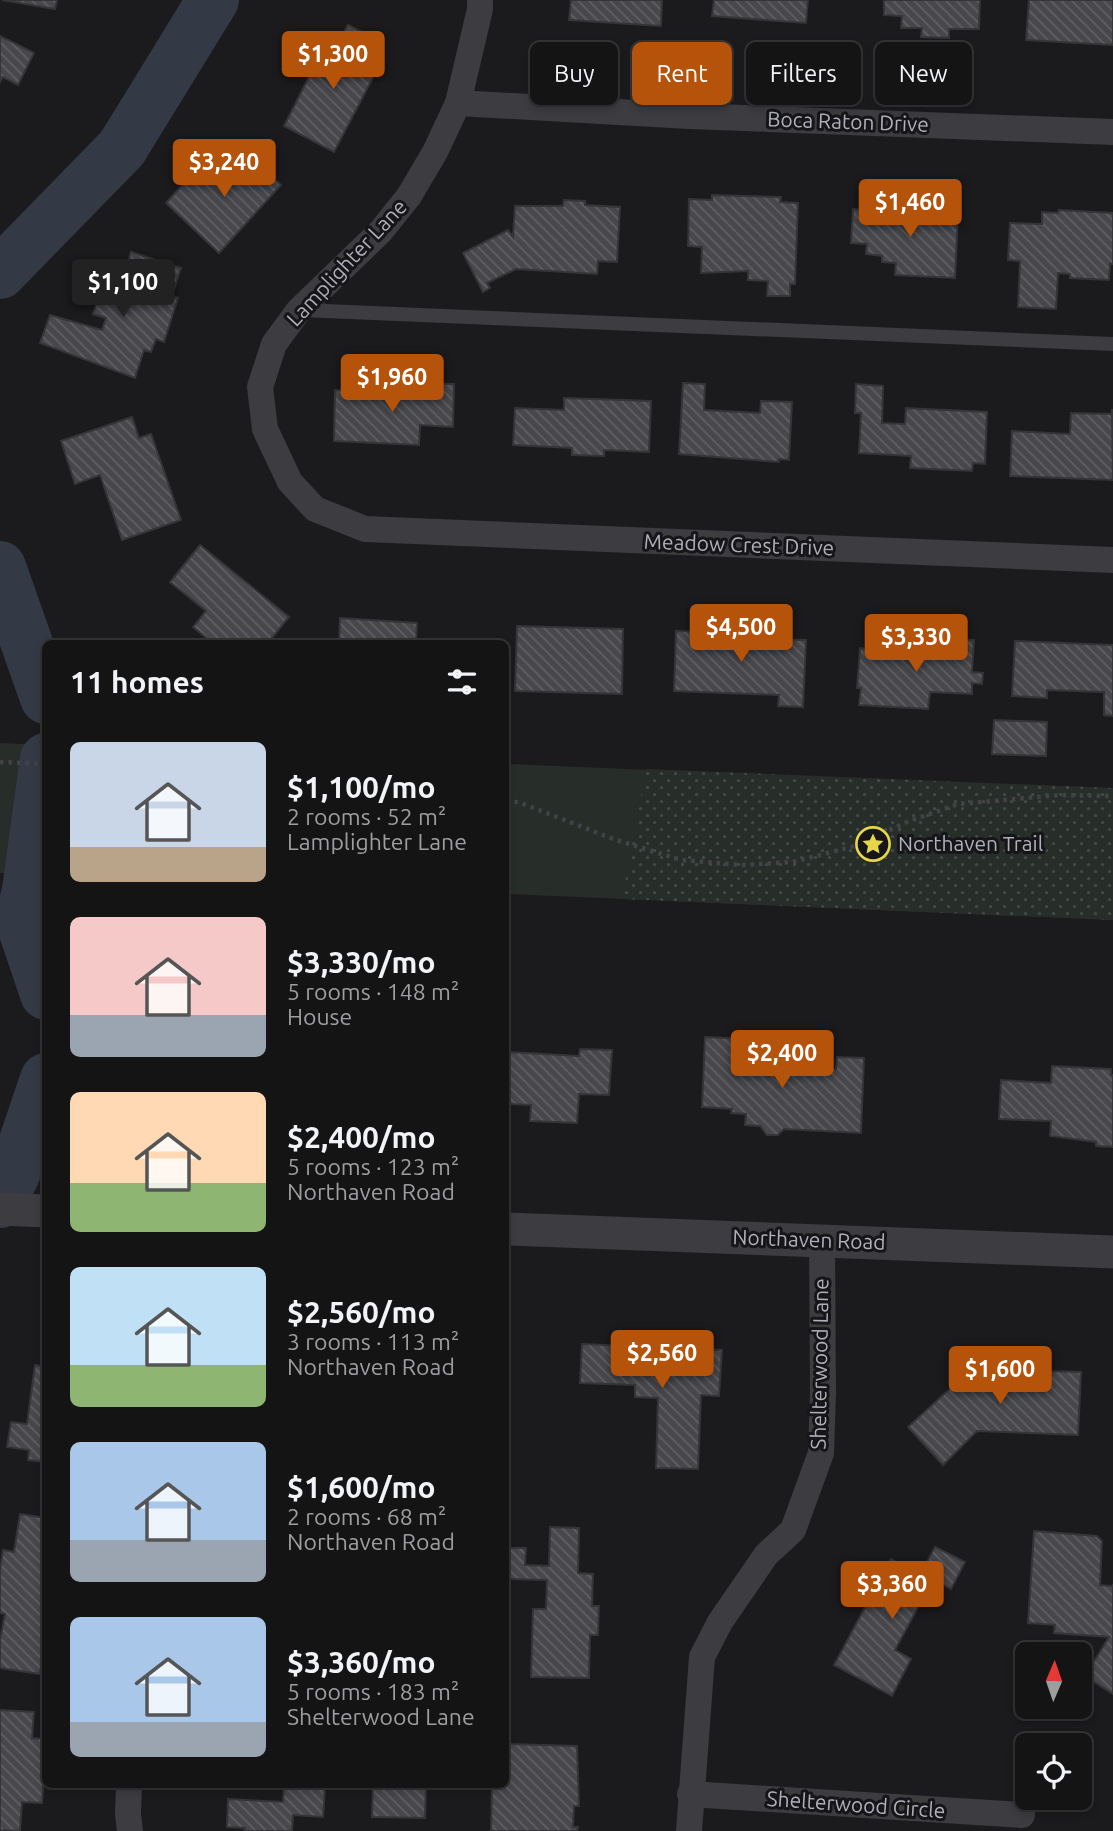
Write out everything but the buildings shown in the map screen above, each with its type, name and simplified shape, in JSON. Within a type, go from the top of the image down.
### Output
[{"type":"street","name":"Lamplighter Lane","points":[[365,529],[315,509],[290,482],[265,429],[260,387],[274,344],[299,310],[381,231],[409,196],[435,152],[458,103],[480,0]]},
{"type":"street","name":"Boca Raton Drive","points":[[458,103],[689,116],[1113,132]]},
{"type":"street","name":"Meadow Crest Drive","points":[[365,529],[1113,560]]},
{"type":"street","points":[[0,1209],[42,1211]]},
{"type":"street","name":"Northaven Road","points":[[509,1229],[1113,1252]]},
{"type":"street","name":"Shelterwood Lane","points":[[689,1831],[702,1657],[720,1622],[766,1555],[793,1530],[821,1454],[822,1240]]},
{"type":"street","points":[[129,1788],[130,1831]]},
{"type":"street","name":"Shelterwood Circle","points":[[690,1794],[1022,1815]]},
{"type":"lane","points":[[299,310],[1113,344]]},
{"type":"path","points":[[0,762],[42,764]]},
{"type":"path","points":[[509,801],[613,839],[681,860],[742,865],[793,862],[855,846],[907,822],[958,804],[1059,794],[1113,796]]},
{"type":"shaded area","points":[[0,743],[42,745],[42,875],[0,873]]},
{"type":"shaded area","name":"Northaven Trail","points":[[509,764],[1113,789],[1113,920],[509,894]]},
{"type":"shaded area","name":"Northaven Trail","points":[[646,769],[1113,788],[1113,920],[622,899]]},
{"type":"waterway","points":[[0,273],[122,148],[213,0]]},
{"type":"waterway","points":[[0,567],[42,687]]},
{"type":"waterway","points":[[42,788],[28,890],[21,920],[42,982]]},
{"type":"waterway","points":[[0,1202],[14,1174],[42,1091]]},
{"type":"place","name":"Northaven Trail","points":[[873,844]]}]
